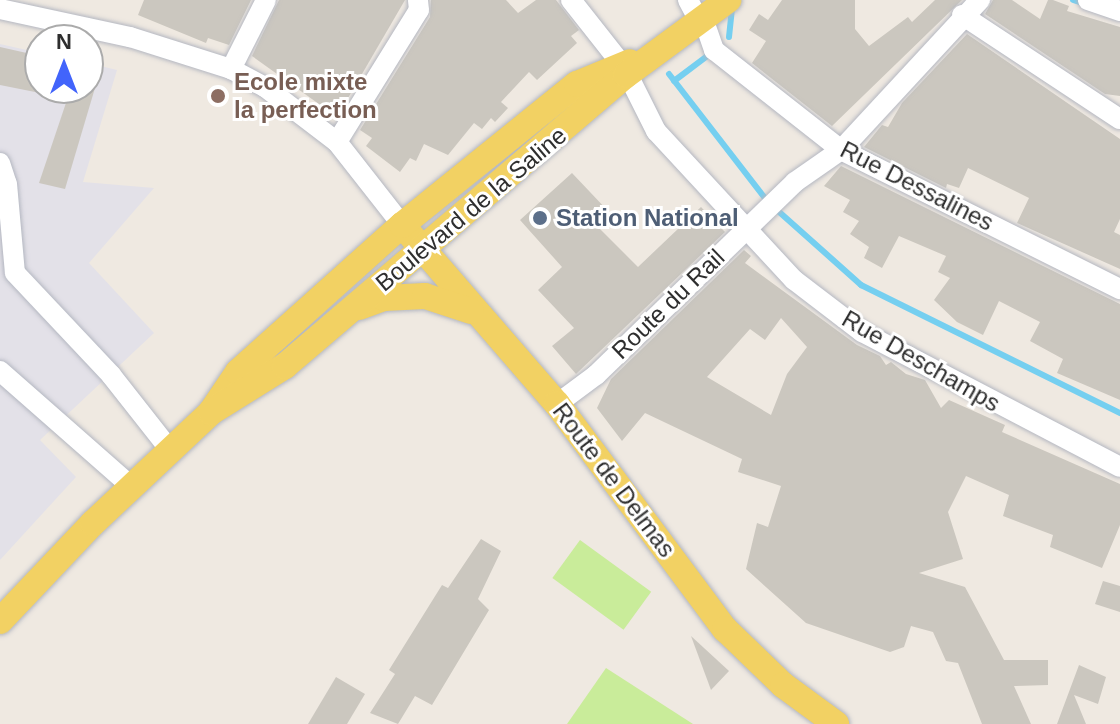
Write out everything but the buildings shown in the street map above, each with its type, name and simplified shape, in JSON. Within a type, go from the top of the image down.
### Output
[{"type":"main road","name":"Boulevard de la Saline","points":[[0,621],[211,412],[285,366],[699,8],[728,0]]},
{"type":"main road","name":"Boulevard de la Saline","points":[[211,412],[245,365],[402,225],[577,84],[625,71]]},
{"type":"main road","name":"Route de Delmas","points":[[402,225],[557,404],[725,629],[783,685],[836,724]]},
{"type":"main road","points":[[347,313],[404,295],[445,300],[481,317]]},
{"type":"street","points":[[231,69],[266,0]]},
{"type":"street","points":[[337,142],[419,10],[418,0]]},
{"type":"street","name":"Rue Deschamps","points":[[571,0],[625,71],[656,131],[794,280],[862,332],[1120,467]]},
{"type":"street","name":"Route du Rail","points":[[557,404],[596,375],[795,182],[841,150],[962,15],[980,0]]},
{"type":"street","points":[[1088,0],[1120,11]]},
{"type":"street","name":"Rue Dessalines","points":[[699,8],[714,50],[841,150],[1120,289]]},
{"type":"street","points":[[0,9],[130,37],[231,69],[265,87],[337,142],[402,225]]},
{"type":"street","points":[[962,15],[1120,119]]},
{"type":"street","points":[[0,163],[7,184],[7,268],[111,375],[170,450]]},
{"type":"street","points":[[0,371],[132,487]]},
{"type":"shaded area","points":[[0,44],[24,49],[24,104],[104,104],[104,67],[117,70],[83,182],[154,188],[89,263],[154,333],[40,440],[76,477],[0,560]]},
{"type":"green space","points":[[580,540],[651,592],[624,630],[552,578]]},
{"type":"green space","points":[[606,668],[693,724],[567,724]]},
{"type":"waterway","points":[[1073,0],[1086,4]]},
{"type":"waterway","points":[[729,37],[732,7]]},
{"type":"waterway","points":[[674,81],[707,56]]},
{"type":"waterway","points":[[669,74],[768,202],[861,285],[1120,413]]},
{"type":"place","name":"Ecole mixte la perfection","points":[[218,96]]},
{"type":"place","name":"Station National","points":[[540,218]]}]
